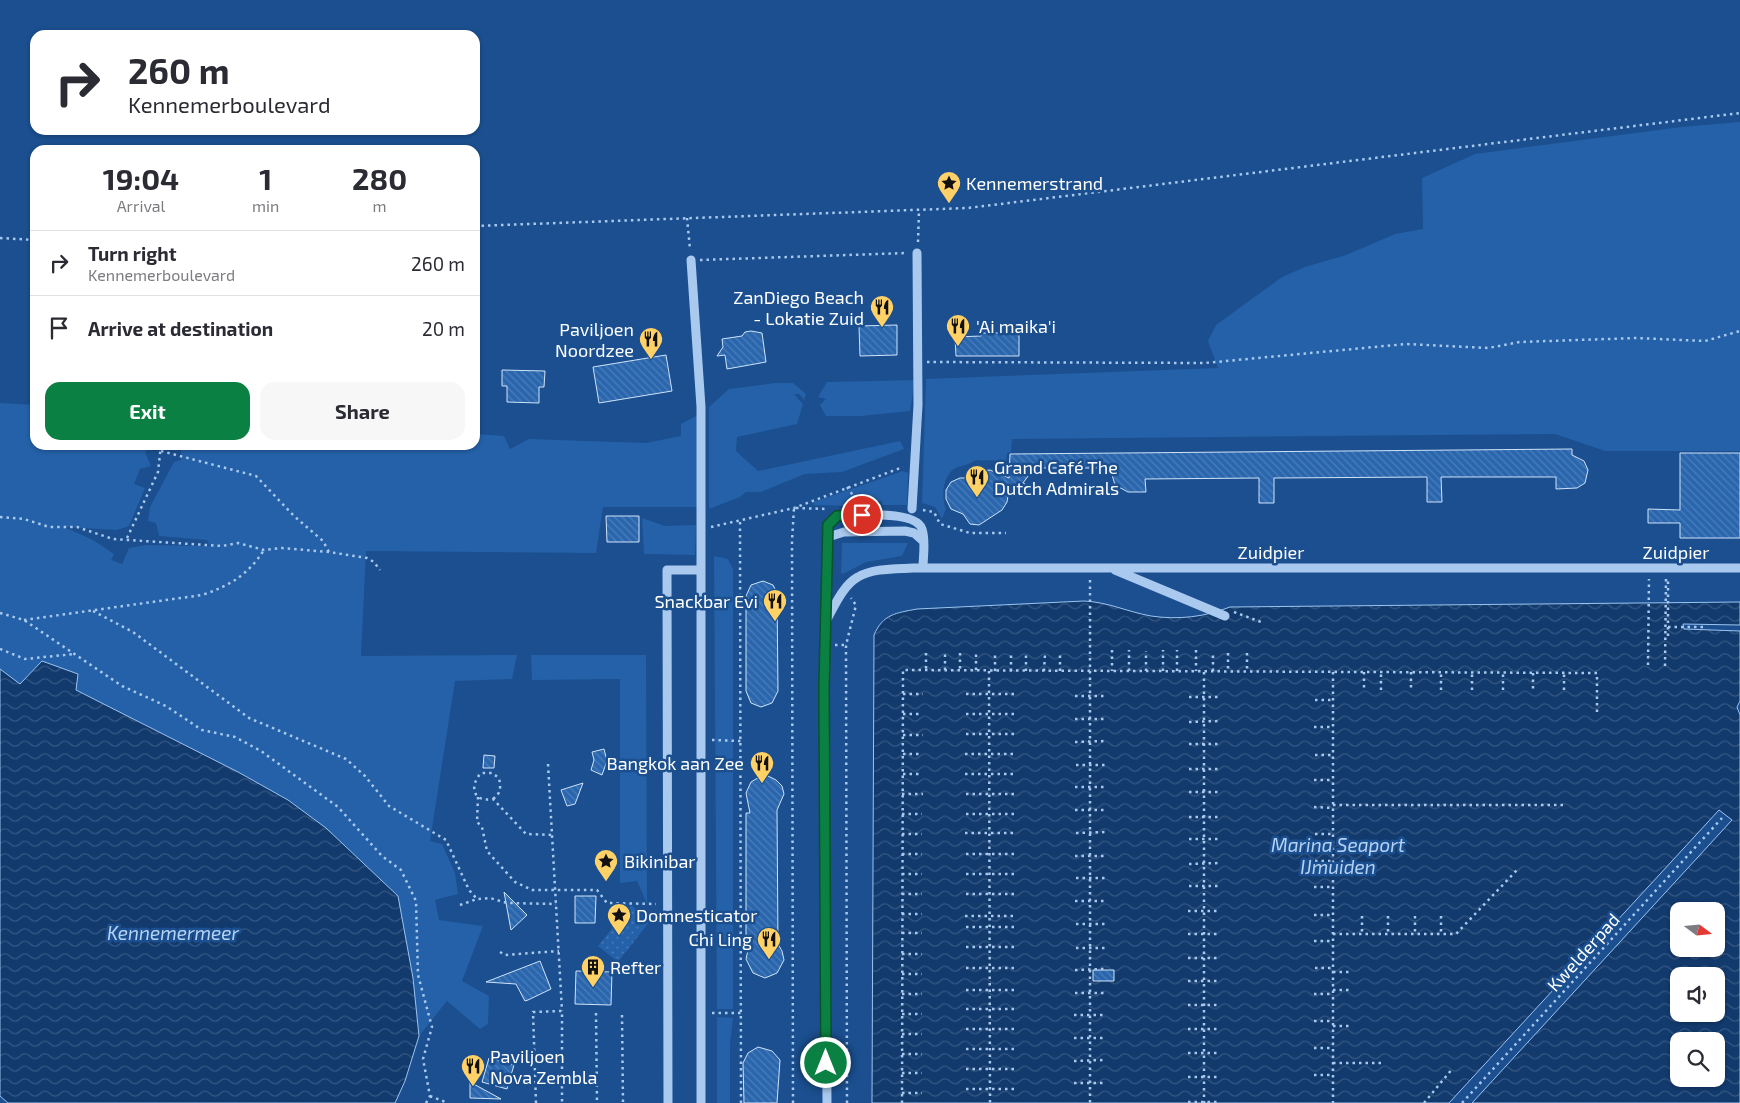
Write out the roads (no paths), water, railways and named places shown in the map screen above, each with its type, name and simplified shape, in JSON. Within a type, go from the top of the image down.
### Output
[{"type":"street","points":[[912,509],[918,406],[917,253]]},
{"type":"street","points":[[690,260],[701,408],[701,1103]]},
{"type":"street","points":[[827,1103],[824,697],[828,525],[837,516],[906,517],[917,521],[922,528],[923,568]]},
{"type":"street","points":[[828,537],[844,532],[914,532],[923,541]]},
{"type":"street","name":"Zuidpier","points":[[826,621],[845,590],[858,577],[884,570],[923,568],[1110,568],[1667,571],[1740,568]]},
{"type":"street","points":[[1110,568],[1225,616]]},
{"type":"street","points":[[668,1103],[667,570],[701,570]]},
{"type":"water","name":"Marina Seaport IJmuiden","points":[[1084,601],[1101,603],[1151,616],[1171,618],[1191,617],[1230,607],[1740,602],[1740,625],[1683,624],[1684,629],[1740,631],[1740,701],[1737,707],[1740,715],[1740,1103],[1472,1103],[1732,820],[1719,810],[1449,1103],[872,1103],[874,635],[886,619],[897,613],[917,609]]},
{"type":"water","name":"Kennemermeer","points":[[42,661],[78,674],[76,690],[238,772],[288,800],[326,828],[398,896],[413,978],[419,1036],[405,1081],[395,1103],[8,1103],[0,1096],[0,669],[20,684]]},
{"type":"place","name":"Kennemerstrand","points":[[949,204]]},
{"type":"place","name":"ZanDiego Beach - Lokatie Zuid","points":[[882,328]]},
{"type":"place","name":"'Ai maika'i","points":[[958,347]]},
{"type":"place","name":"Paviljoen Noordzee","points":[[651,360]]},
{"type":"place","name":"Grand Café The Dutch Admirals","points":[[977,498]]},
{"type":"place","name":"Snackbar Evi","points":[[775,622]]},
{"type":"place","name":"Bangkok aan Zee","points":[[762,784]]},
{"type":"place","name":"Bikinibar","points":[[606,882]]},
{"type":"place","name":"Domnesticator","points":[[619,936]]},
{"type":"place","name":"Chi Ling","points":[[769,960]]},
{"type":"place","name":"Refter","points":[[593,988]]},
{"type":"place","name":"Paviljoen Nova Zembla","points":[[473,1087]]}]
